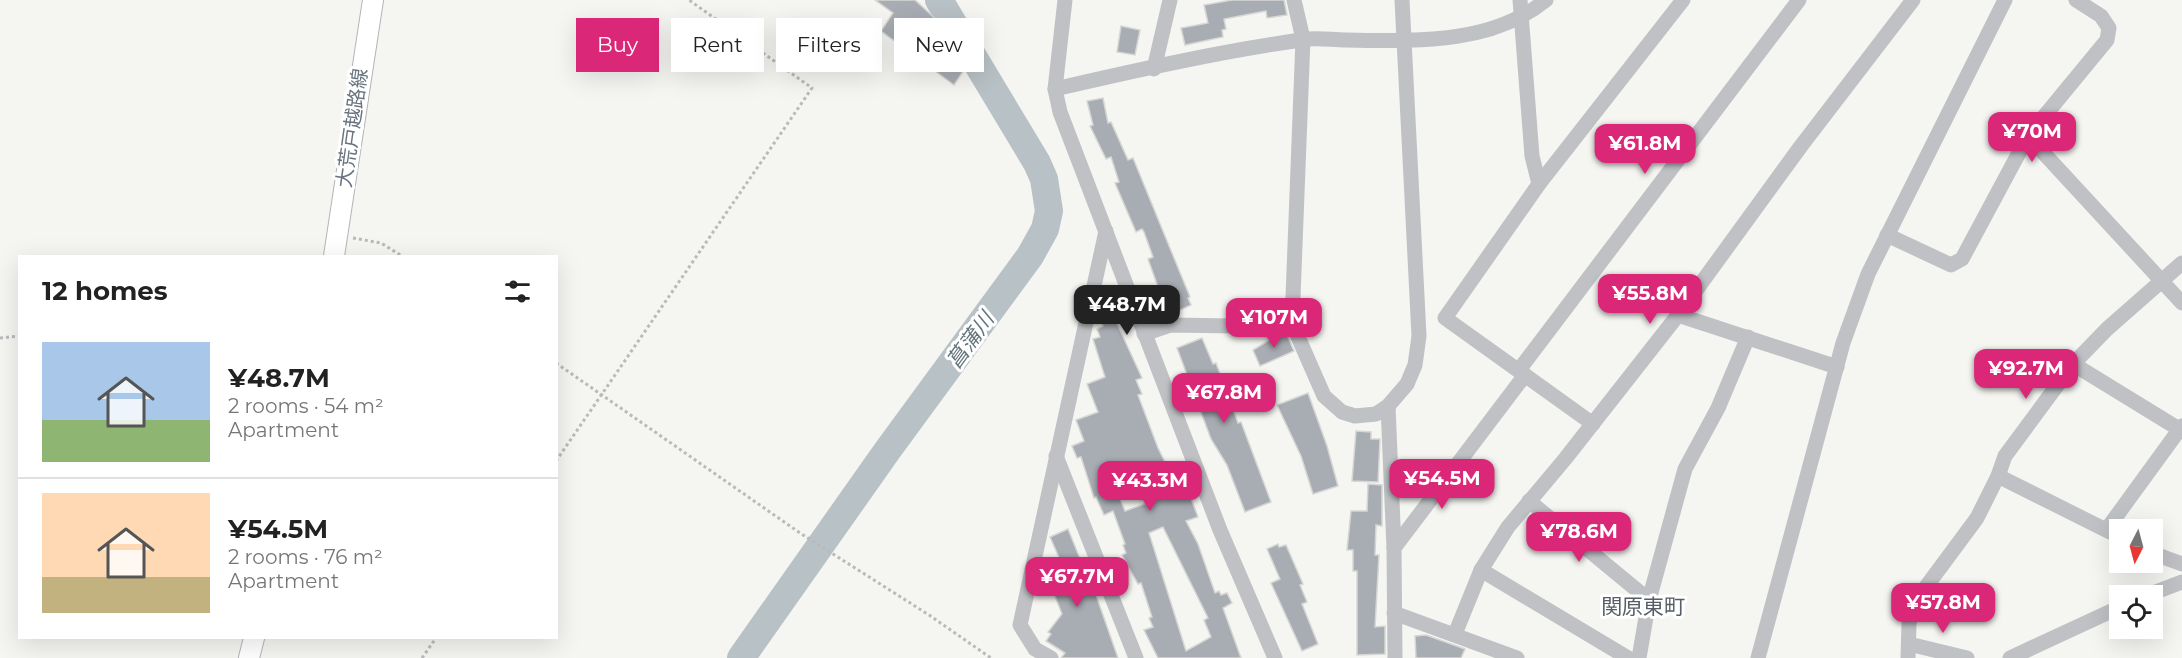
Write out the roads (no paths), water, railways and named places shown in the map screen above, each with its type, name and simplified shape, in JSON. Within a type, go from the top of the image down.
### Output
[{"type":"main road","name":"大荒戸越路線","points":[[334,255],[373,0]]},
{"type":"main road","points":[[249,658],[254,639]]},
{"type":"street","points":[[1065,0],[1056,89],[1060,112],[1220,530],[1275,658]]},
{"type":"street","points":[[1154,69],[1170,0]]},
{"type":"street","points":[[1294,0],[1303,39],[1292,323],[1316,380],[1332,406],[1342,412],[1365,416],[1376,414],[1388,406],[1407,384],[1415,365],[1419,336],[1406,39],[1402,0]]},
{"type":"street","points":[[1520,0],[1532,156],[1539,184]]},
{"type":"street","points":[[1056,89],[1154,69],[1197,56],[1303,39],[1406,39],[1468,36],[1504,26],[1521,18],[1546,0]]},
{"type":"street","points":[[1593,424],[1445,318],[1539,184],[1683,0]]},
{"type":"street","points":[[1394,548],[1799,0]]},
{"type":"street","points":[[1455,634],[1481,570],[1508,527],[1593,424],[1678,315],[1801,146],[1913,0]]},
{"type":"street","points":[[1758,658],[1837,367],[1868,274],[2005,0]]},
{"type":"street","points":[[1887,235],[1938,261],[1952,265],[1962,258],[2028,136],[2107,40],[2109,28],[2101,16],[2076,0]]},
{"type":"street","points":[[2028,136],[2182,303]]},
{"type":"street","points":[[1051,658],[1035,649],[1020,625],[1106,231]]},
{"type":"street","points":[[1967,658],[1908,651],[1914,603],[1977,518],[1998,476],[2005,456],[2073,364],[2107,329],[2182,263]]},
{"type":"street","points":[[1678,315],[1837,367]]},
{"type":"street","points":[[1144,334],[1171,325],[1236,326],[1292,323]]},
{"type":"street","points":[[1639,658],[1649,600],[1685,470],[1718,408],[1748,338]]},
{"type":"street","points":[[2073,364],[2181,427],[2122,519]]},
{"type":"street","points":[[1388,406],[1394,548],[1395,658]]},
{"type":"street","points":[[1056,456],[1136,658]]},
{"type":"street","points":[[1998,476],[2109,531]]},
{"type":"street","points":[[1529,501],[1649,600]]},
{"type":"street","points":[[2163,557],[2182,564]]},
{"type":"street","points":[[1481,570],[1628,658]]},
{"type":"street","points":[[2163,589],[2182,582]]},
{"type":"street","points":[[2010,658],[2109,612]]},
{"type":"street","points":[[1394,614],[1517,658]]},
{"type":"waterway","name":"菖蒲川","points":[[741,658],[887,451],[1030,256],[1045,229],[1049,211],[1044,179],[1037,163],[939,0]]},
{"type":"district","name":"関原東町","points":[[1643,606]]}]
